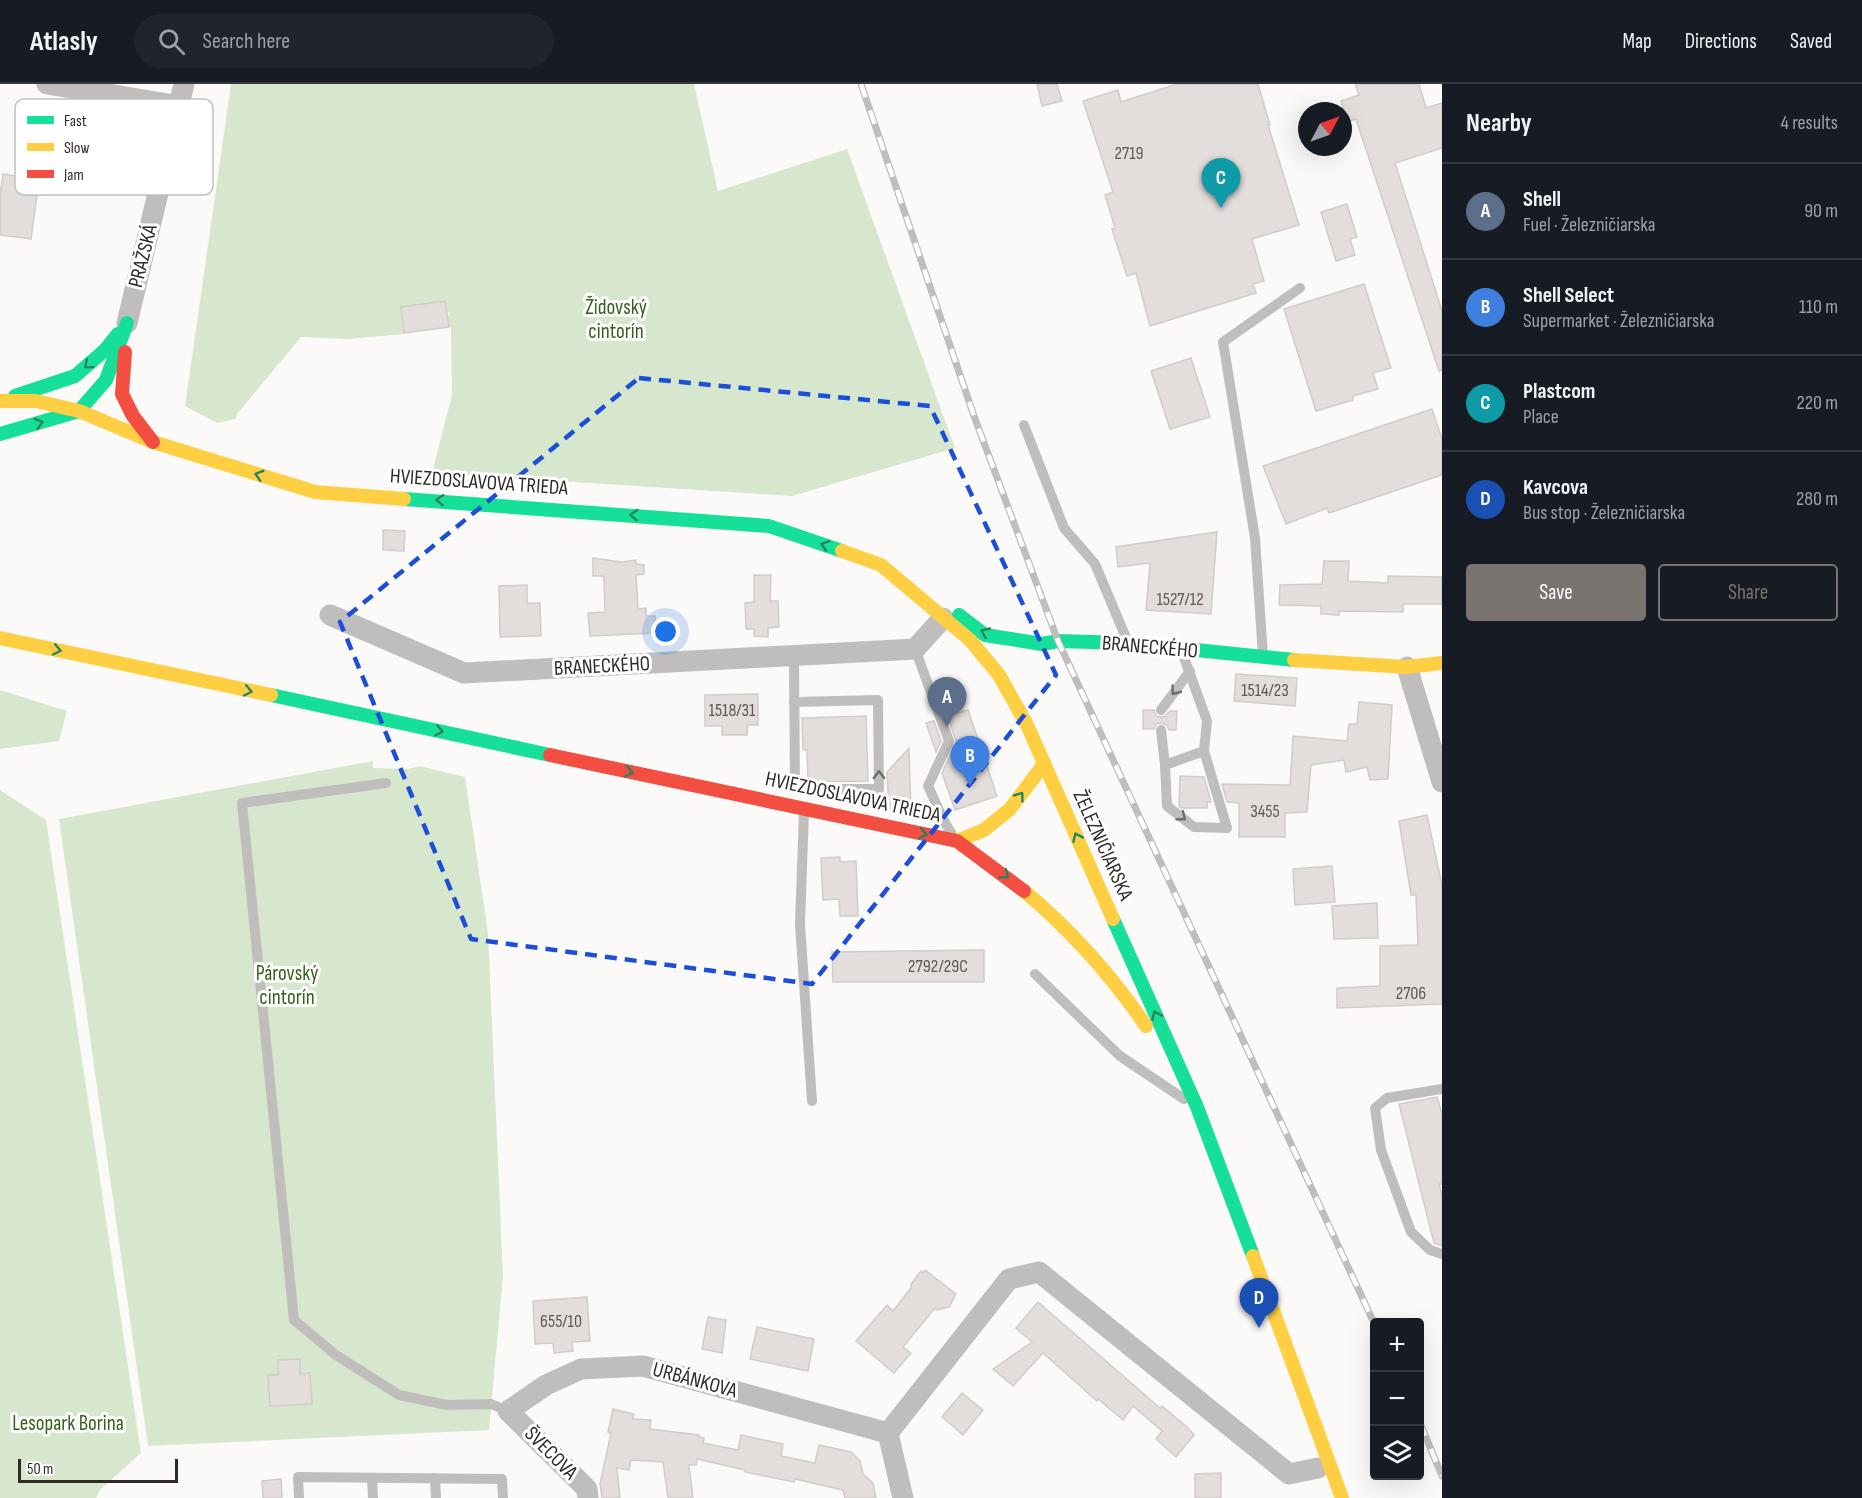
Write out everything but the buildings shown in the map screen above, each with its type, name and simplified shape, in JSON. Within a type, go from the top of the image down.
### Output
[{"type":"street","points":[[47,84],[138,99]]},
{"type":"street","name":"PRAŽSKÁ","points":[[181,99],[184,84]]},
{"type":"street","name":"PRAŽSKÁ","points":[[127,323],[158,195]]},
{"type":"street","points":[[2,400],[75,376],[105,350],[127,323]]},
{"type":"street","points":[[0,435],[78,411],[106,380],[127,323]]},
{"type":"street","points":[[127,323],[122,394],[133,416],[153,442]]},
{"type":"street","name":"HVIEZDOSLAVOVA TRIEDA","points":[[2,400],[36,401],[78,411],[153,442],[315,492],[769,526],[881,565],[943,618]]},
{"type":"street","name":"BRANECKÉHO","points":[[881,565],[925,587],[985,635],[1042,644],[1058,641],[1128,643],[1264,658],[1407,667],[1442,663]]},
{"type":"street","name":"BRANECKÉHO","points":[[330,615],[464,673],[915,650]]},
{"type":"street","points":[[915,650],[943,618]]},
{"type":"street","name":"ŽELEZNIČIARSKA","points":[[943,618],[970,640],[999,675],[1044,764],[1197,1107],[1342,1498]]},
{"type":"street","name":"HVIEZDOSLAVOVA TRIEDA","points":[[0,638],[957,841]]},
{"type":"street","points":[[1027,659],[1042,644]]},
{"type":"street","points":[[1407,667],[1442,782]]},
{"type":"street","points":[[1022,690],[1026,725]]},
{"type":"street","points":[[957,841],[984,830],[1010,809],[1044,764]]},
{"type":"street","name":"ŽELEZNIČIARSKA","points":[[957,841],[1008,876],[1087,947],[1134,1007],[1197,1107]]},
{"type":"street","points":[[903,1498],[888,1433],[1009,1279],[1039,1272],[1289,1474],[1319,1473]]},
{"type":"street","name":"URBÁNKOVA","points":[[508,1412],[546,1385],[581,1369],[643,1366],[888,1433]]},
{"type":"street","name":"ŽELEZNIČIARSKA","points":[[1299,1380],[1319,1473]]},
{"type":"street","name":"ŠVECOVA","points":[[508,1412],[587,1490],[588,1498]]},
{"type":"lane","points":[[1264,658],[1255,538],[1223,342],[1300,288]]},
{"type":"lane","points":[[1024,425],[1064,528],[1095,564],[1128,643]]},
{"type":"lane","points":[[1161,730],[1167,806],[1194,827],[1227,828],[1204,751],[1207,722],[1181,649]]},
{"type":"lane","points":[[915,650],[949,741],[928,786],[944,821],[957,841]]},
{"type":"lane","points":[[794,655],[794,702],[795,789],[879,789],[878,700],[794,702]]},
{"type":"lane","points":[[1161,710],[1190,671]]},
{"type":"lane","points":[[1165,765],[1204,751]]},
{"type":"lane","points":[[386,783],[242,803],[294,1320],[336,1355],[399,1395],[447,1404],[491,1404],[508,1412]]},
{"type":"lane","points":[[805,809],[800,924],[812,1101]]},
{"type":"lane","points":[[1035,974],[1120,1056],[1197,1107]]},
{"type":"lane","points":[[1442,1089],[1387,1098],[1376,1108],[1381,1150],[1411,1232],[1430,1250],[1442,1254]]},
{"type":"lane","points":[[299,1498],[298,1477],[502,1479],[502,1498]]},
{"type":"lane","points":[[372,1478],[373,1498]]},
{"type":"lane","points":[[435,1478],[436,1498]]},
{"type":"highlighted area","points":[[639,378],[930,406],[1056,675],[812,984],[471,939],[340,622]]},
{"type":"green space","name":"Židovský cintorín","points":[[231,84],[694,84],[718,191],[847,149],[955,448],[792,496],[432,473],[452,395],[451,327],[449,327],[447,316],[450,315],[447,312],[445,301],[401,307],[404,334],[348,339],[301,337],[237,414],[236,419],[217,423],[185,406]]},
{"type":"green space","points":[[0,690],[67,711],[59,741],[0,749]]},
{"type":"green space","name":"Párovský cintorín","points":[[373,761],[373,768],[408,769],[420,766],[465,777],[488,933],[503,1277],[489,1430],[148,1446],[59,819]]},
{"type":"green space","name":"Lesopark Borina","points":[[0,790],[46,820],[141,1453],[100,1490],[96,1498],[0,1498]]},
{"type":"railway","points":[[861,84],[974,416],[1058,641],[1372,1318]]},
{"type":"railway","points":[[1421,1426],[1442,1476]]},
{"type":"traffic: fast","points":[[0,434],[79,411],[106,380],[127,323]]},
{"type":"traffic: fast","points":[[15,396],[75,376],[105,350],[118,334]]},
{"type":"traffic: fast","points":[[404,499],[769,526],[842,551]]},
{"type":"traffic: fast","points":[[959,615],[985,635],[1042,644],[1058,641],[1128,643],[1294,660]]},
{"type":"traffic: fast","points":[[271,695],[550,755]]},
{"type":"traffic: fast","points":[[1113,919],[1197,1107],[1253,1256]]},
{"type":"traffic: slow","points":[[0,401],[36,401],[79,411],[153,442],[315,492],[404,499]]},
{"type":"traffic: slow","points":[[842,551],[881,565],[970,640],[999,675],[1027,725],[1113,919]]},
{"type":"traffic: slow","points":[[0,638],[271,695]]},
{"type":"traffic: slow","points":[[1294,660],[1407,667],[1442,663]]},
{"type":"traffic: slow","points":[[957,841],[984,830],[1010,809],[1044,764]]},
{"type":"traffic: slow","points":[[1024,891],[1090,954],[1146,1026]]},
{"type":"traffic: slow","points":[[1253,1256],[1342,1498]]},
{"type":"traffic: jam","points":[[125,352],[122,394],[133,416],[153,442]]},
{"type":"traffic: jam","points":[[550,755],[957,841],[1024,891]]},
{"type":"place","name":"Plastcom","points":[[1221,208]]},
{"type":"place","name":"Shell","points":[[947,727]]},
{"type":"place","name":"Shell Select","points":[[970,786]]},
{"type":"place","name":"Kavcova","points":[[1259,1328]]}]
